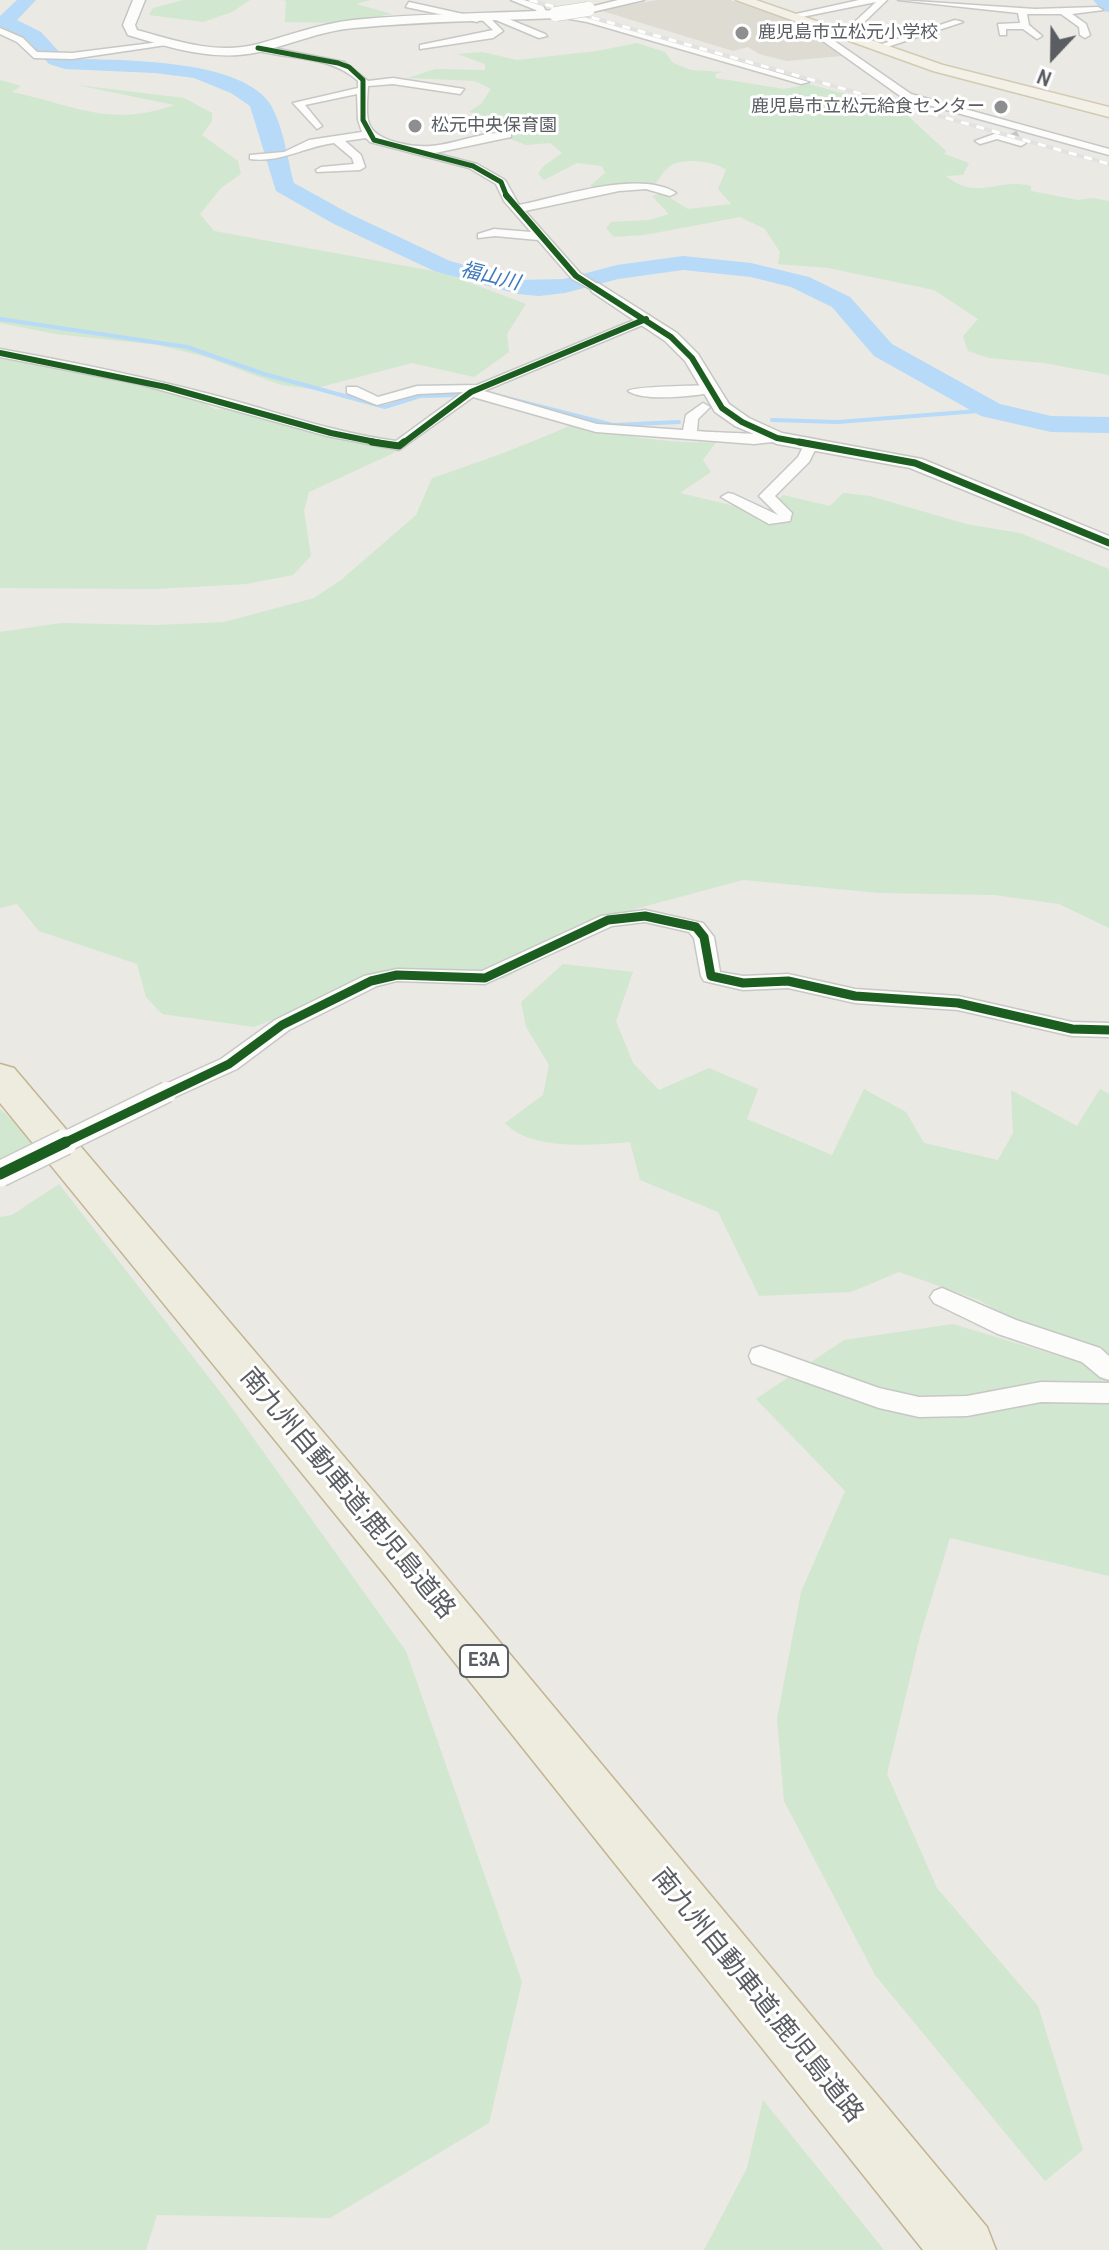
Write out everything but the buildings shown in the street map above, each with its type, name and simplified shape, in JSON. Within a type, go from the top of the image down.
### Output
[{"type":"highway","name":"南九州自動車道;鹿児島道路","points":[[0,1077],[392,1548],[964,2250]]},
{"type":"main road","points":[[744,0],[969,77],[1109,112]]},
{"type":"street","points":[[139,0],[130,29],[141,36],[210,51],[258,48],[338,63],[358,73],[363,87],[362,117],[367,135],[374,140],[473,166],[501,182],[508,199],[576,276],[646,319],[692,358],[707,398]]},
{"type":"street","points":[[515,0],[540,8],[550,15],[588,20],[804,82]]},
{"type":"street","points":[[258,48],[308,31],[353,24],[550,15],[638,0]]},
{"type":"street","points":[[791,16],[873,0]]},
{"type":"street","points":[[824,40],[844,35],[883,0]]},
{"type":"street","points":[[902,0],[1064,11],[1098,10]]},
{"type":"street","points":[[1050,0],[1083,26],[1085,35]]},
{"type":"street","points":[[1085,0],[1108,18]]},
{"type":"street","points":[[565,3],[614,5]]},
{"type":"street","points":[[409,5],[489,20],[542,36]]},
{"type":"street","points":[[1017,7],[1025,26],[1037,36]]},
{"type":"street","points":[[429,33],[457,20]]},
{"type":"street","points":[[489,20],[524,35]]},
{"type":"street","points":[[423,47],[493,35],[498,31],[489,20]]},
{"type":"street","points":[[809,22],[804,24],[907,96],[1027,132],[1109,152]]},
{"type":"street","points":[[878,47],[958,22]]},
{"type":"street","points":[[939,26],[960,34]]},
{"type":"street","points":[[1003,33],[1001,26],[1025,26]]},
{"type":"street","points":[[0,31],[20,40],[34,55],[62,56],[168,44]]},
{"type":"street","points":[[0,42],[20,40]]},
{"type":"street","points":[[317,126],[298,103],[393,81],[460,91]]},
{"type":"street","points":[[302,93],[316,98]]},
{"type":"street","points":[[254,157],[286,155],[309,143],[367,135]]},
{"type":"street","points":[[422,151],[507,135]]},
{"type":"street","points":[[980,141],[997,136],[1038,148]]},
{"type":"street","points":[[321,170],[360,167],[357,157],[338,141]]},
{"type":"street","points":[[517,209],[619,188],[646,186],[670,193]]},
{"type":"street","points":[[482,236],[494,232],[543,237]]},
{"type":"street","points":[[0,353],[186,392],[341,436],[399,446],[474,391],[646,319]]},
{"type":"street","points":[[352,390],[377,401],[426,388],[474,391],[596,428],[754,440],[777,438]]},
{"type":"street","points":[[635,391],[707,398],[742,422],[777,438],[915,463],[1109,543]]},
{"type":"street","points":[[690,435],[691,418],[707,398]]},
{"type":"street","points":[[728,497],[774,521],[785,518],[785,513],[766,496],[804,459],[811,444]]},
{"type":"street","points":[[0,1174],[229,1064],[282,1025],[371,981],[397,975],[485,978],[608,920],[645,916],[696,927],[704,937],[711,976],[743,983],[788,981],[855,996],[958,1003],[1072,1029],[1109,1030]]},
{"type":"street","points":[[942,1297],[1007,1327],[1091,1355],[1109,1370]]},
{"type":"street","points":[[761,1356],[858,1392],[919,1407],[970,1408],[1041,1392],[1109,1393]]},
{"type":"shaded area","name":"鹿児島市立松元小学校","points":[[657,0],[730,0],[792,21],[842,56],[787,61],[759,54],[748,47],[733,51],[599,10]]},
{"type":"green space","points":[[183,0],[250,0],[232,12],[203,22],[149,15],[153,8]]},
{"type":"green space","points":[[283,0],[371,0],[356,4],[392,14],[339,23],[285,22],[286,1]]},
{"type":"green space","points":[[637,43],[665,52],[673,63],[691,70],[723,72],[715,74],[716,78],[784,89],[809,84],[907,111],[909,117],[946,151],[944,154],[969,163],[963,175],[946,176],[957,184],[978,188],[1019,184],[1031,186],[1031,191],[1078,200],[1092,198],[1109,201],[1109,375],[1044,363],[989,358],[968,351],[963,336],[978,319],[934,290],[828,268],[778,264],[780,252],[765,229],[740,217],[644,235],[614,237],[606,228],[611,222],[649,220],[669,214],[652,196],[662,193],[688,209],[731,204],[718,189],[726,170],[707,162],[676,163],[667,168],[650,190],[613,191],[591,196],[591,185],[605,173],[602,166],[577,163],[544,180],[538,174],[562,153],[550,143],[526,145],[508,138],[529,127],[469,112],[481,104],[491,89],[475,81],[408,78],[435,69],[485,70],[485,64],[458,54],[482,52],[517,60]]},
{"type":"green space","points":[[0,80],[21,86],[12,92],[111,114],[151,112],[174,105],[77,85],[184,98],[212,113],[212,121],[202,135],[238,161],[241,174],[221,188],[200,214],[214,231],[444,273],[526,304],[507,334],[509,352],[474,377],[412,363],[313,389],[281,385],[206,357],[158,345],[56,334],[0,323]]},
{"type":"green space","points":[[0,352],[215,397],[205,404],[215,409],[244,409],[396,452],[309,492],[304,511],[311,556],[293,575],[246,584],[156,589],[0,588]]},
{"type":"green space","points":[[573,424],[644,438],[716,442],[703,460],[711,472],[680,493],[764,513],[783,495],[830,506],[843,493],[870,496],[966,524],[1020,533],[1109,569],[1109,928],[1059,904],[994,895],[879,893],[743,880],[635,909],[503,979],[422,976],[333,996],[254,1027],[162,1014],[146,997],[137,964],[39,931],[17,904],[0,908],[0,632],[61,623],[156,625],[224,622],[314,598],[341,580],[416,515],[432,478]]},
{"type":"green space","points":[[563,964],[633,972],[616,1021],[633,1063],[659,1090],[709,1068],[758,1089],[747,1119],[832,1155],[864,1089],[906,1112],[924,1143],[998,1160],[1013,1133],[1011,1090],[1077,1126],[1100,1089],[1109,1094],[1109,1576],[950,1538],[920,1636],[887,1774],[937,1888],[1038,2006],[1083,2150],[1045,2181],[875,1975],[784,1801],[777,1719],[801,1592],[845,1491],[756,1399],[844,1340],[953,1324],[1095,1367],[979,1300],[899,1272],[851,1292],[759,1296],[718,1212],[640,1180],[630,1142],[564,1144],[530,1138],[516,1132],[505,1123],[543,1095],[549,1065],[526,1027],[521,1002]]},
{"type":"green space","points":[[0,1109],[41,1146],[0,1167]]},
{"type":"green space","points":[[59,1184],[224,1397],[406,1651],[522,1982],[489,2123],[330,2218],[157,2215],[146,2250],[0,2250],[0,1217],[12,1215]]},
{"type":"green space","points":[[763,2100],[884,2250],[704,2250],[747,2168]]},
{"type":"waterway","name":"福山川","points":[[27,0],[5,21],[34,36],[56,60],[72,65],[155,67],[198,73],[238,89],[259,103],[284,186],[342,219],[442,266],[518,287],[539,289],[565,286],[617,272],[683,263],[751,270],[800,282],[841,302],[883,350],[991,410],[1051,424],[1109,425]]},
{"type":"waterway","points":[[1102,0],[1109,7]]},
{"type":"waterway","points":[[0,319],[187,347],[264,374],[385,407],[420,396],[461,395]]},
{"type":"waterway","points":[[503,397],[613,425],[679,422]]},
{"type":"waterway","points":[[772,420],[838,422],[991,410]]},
{"type":"tunnel","points":[[1010,140],[1023,133]]},
{"type":"railway","points":[[530,0],[1109,164]]},
{"type":"cycle path","points":[[258,48],[349,67],[363,80],[363,120],[374,140],[473,166],[501,182],[508,199],[576,276],[671,337],[692,358],[722,408],[742,422],[777,438],[915,463],[1109,543]]},
{"type":"cycle path","points":[[0,353],[139,380],[331,433],[399,446],[471,392],[646,319]]},
{"type":"cycle path","points":[[0,1174],[229,1064],[282,1025],[371,981],[397,975],[485,978],[608,920],[645,916],[696,927],[704,937],[711,976],[743,983],[788,981],[855,996],[958,1003],[1072,1029],[1109,1030]]},
{"type":"place","name":"鹿児島市立松元小学校","points":[[742,33]]},
{"type":"place","name":"鹿児島市立松元給食センター","points":[[1001,107]]},
{"type":"place","name":"松元中央保育園","points":[[415,126]]}]
